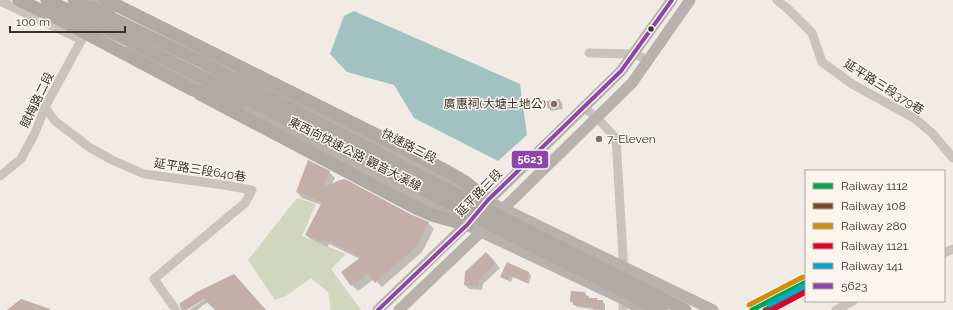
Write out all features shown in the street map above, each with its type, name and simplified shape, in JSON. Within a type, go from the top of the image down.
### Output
[{"type":"highway","points":[[19,0],[61,20],[387,193],[432,215],[467,225]]},
{"type":"highway","name":"東西向快速公路 觀音大溪線","points":[[47,0],[265,108],[537,248],[662,310]]},
{"type":"highway","name":"東西向快速公路 觀音大溪線","points":[[74,0],[202,62],[432,182],[685,310]]},
{"type":"highway","points":[[104,1],[202,62]]},
{"type":"highway","points":[[104,1],[407,150],[452,174],[488,200]]},
{"type":"highway","points":[[193,90],[265,108]]},
{"type":"main road","points":[[32,0],[467,225],[558,268],[623,305],[642,310]]},
{"type":"main road","name":"延平路三段","points":[[382,309],[467,225],[488,200],[621,71],[672,0]]},
{"type":"main road","points":[[399,310],[481,232],[632,83],[690,0]]},
{"type":"main road","name":"快速路三段","points":[[104,1],[488,200],[713,310]]},
{"type":"street","points":[[0,0],[82,40]]},
{"type":"street","name":"延平路三段379巷","points":[[776,0],[789,10],[812,33],[822,62],[852,84],[914,118],[932,133],[953,158]]},
{"type":"street","name":"賦梅路二段","points":[[0,176],[21,159],[35,134],[45,107],[88,28]]},
{"type":"street","points":[[589,54],[634,54],[648,60]]},
{"type":"street","name":"延平路三段640巷","points":[[45,107],[55,121],[89,147],[112,160],[144,174],[252,190],[244,202],[154,279],[176,310]]},
{"type":"street","points":[[584,108],[596,117],[616,138],[624,266],[623,305]]},
{"type":"street","points":[[558,268],[575,242]]},
{"type":"street","points":[[836,310],[851,302]]},
{"type":"green space","points":[[297,198],[316,204],[302,236],[346,254],[331,269],[361,310],[329,310],[331,308],[328,292],[311,278],[286,296],[275,300],[248,260]]},
{"type":"water","points":[[354,11],[520,84],[527,135],[498,161],[414,118],[394,85],[347,72],[330,54],[344,16]]},
{"type":"building","name":"廣惠祠(大塘土地公)","points":[[560,99],[561,106],[548,109],[546,101]]},
{"type":"building","points":[[308,160],[330,171],[324,187],[345,179],[412,215],[429,222],[416,247],[375,283],[368,274],[351,286],[341,272],[361,257],[324,239],[322,242],[305,235],[322,202],[296,192]]},
{"type":"building","points":[[486,252],[496,263],[479,280],[478,286],[464,285],[465,272]]},
{"type":"building","points":[[507,262],[529,272],[527,283],[510,275],[508,280],[500,277]]},
{"type":"building","points":[[234,274],[266,310],[215,310],[204,299],[187,310],[182,310],[179,304],[197,292]]},
{"type":"building","points":[[571,291],[585,292],[585,296],[589,296],[588,298],[603,300],[603,309],[591,309],[591,307],[573,305],[573,302],[570,302]]},
{"type":"building","points":[[21,299],[50,309],[50,310],[7,310]]},
{"type":"rail line","name":"280","points":[[749,305],[803,277]]},
{"type":"rail line","name":"1112","points":[[752,310],[805,283]]},
{"type":"rail line","name":"141","points":[[769,305],[803,287]]},
{"type":"rail line","name":"108","points":[[765,310],[805,290]]},
{"type":"rail line","name":"1121","points":[[772,310],[805,293]]},
{"type":"transit line","name":"5623","points":[[378,310],[467,225],[488,200],[621,71],[672,0]]},
{"type":"place","name":"廣惠祠(大塘土地公)","points":[[554,104]]},
{"type":"place","name":"7-Eleven","points":[[599,139]]}]
